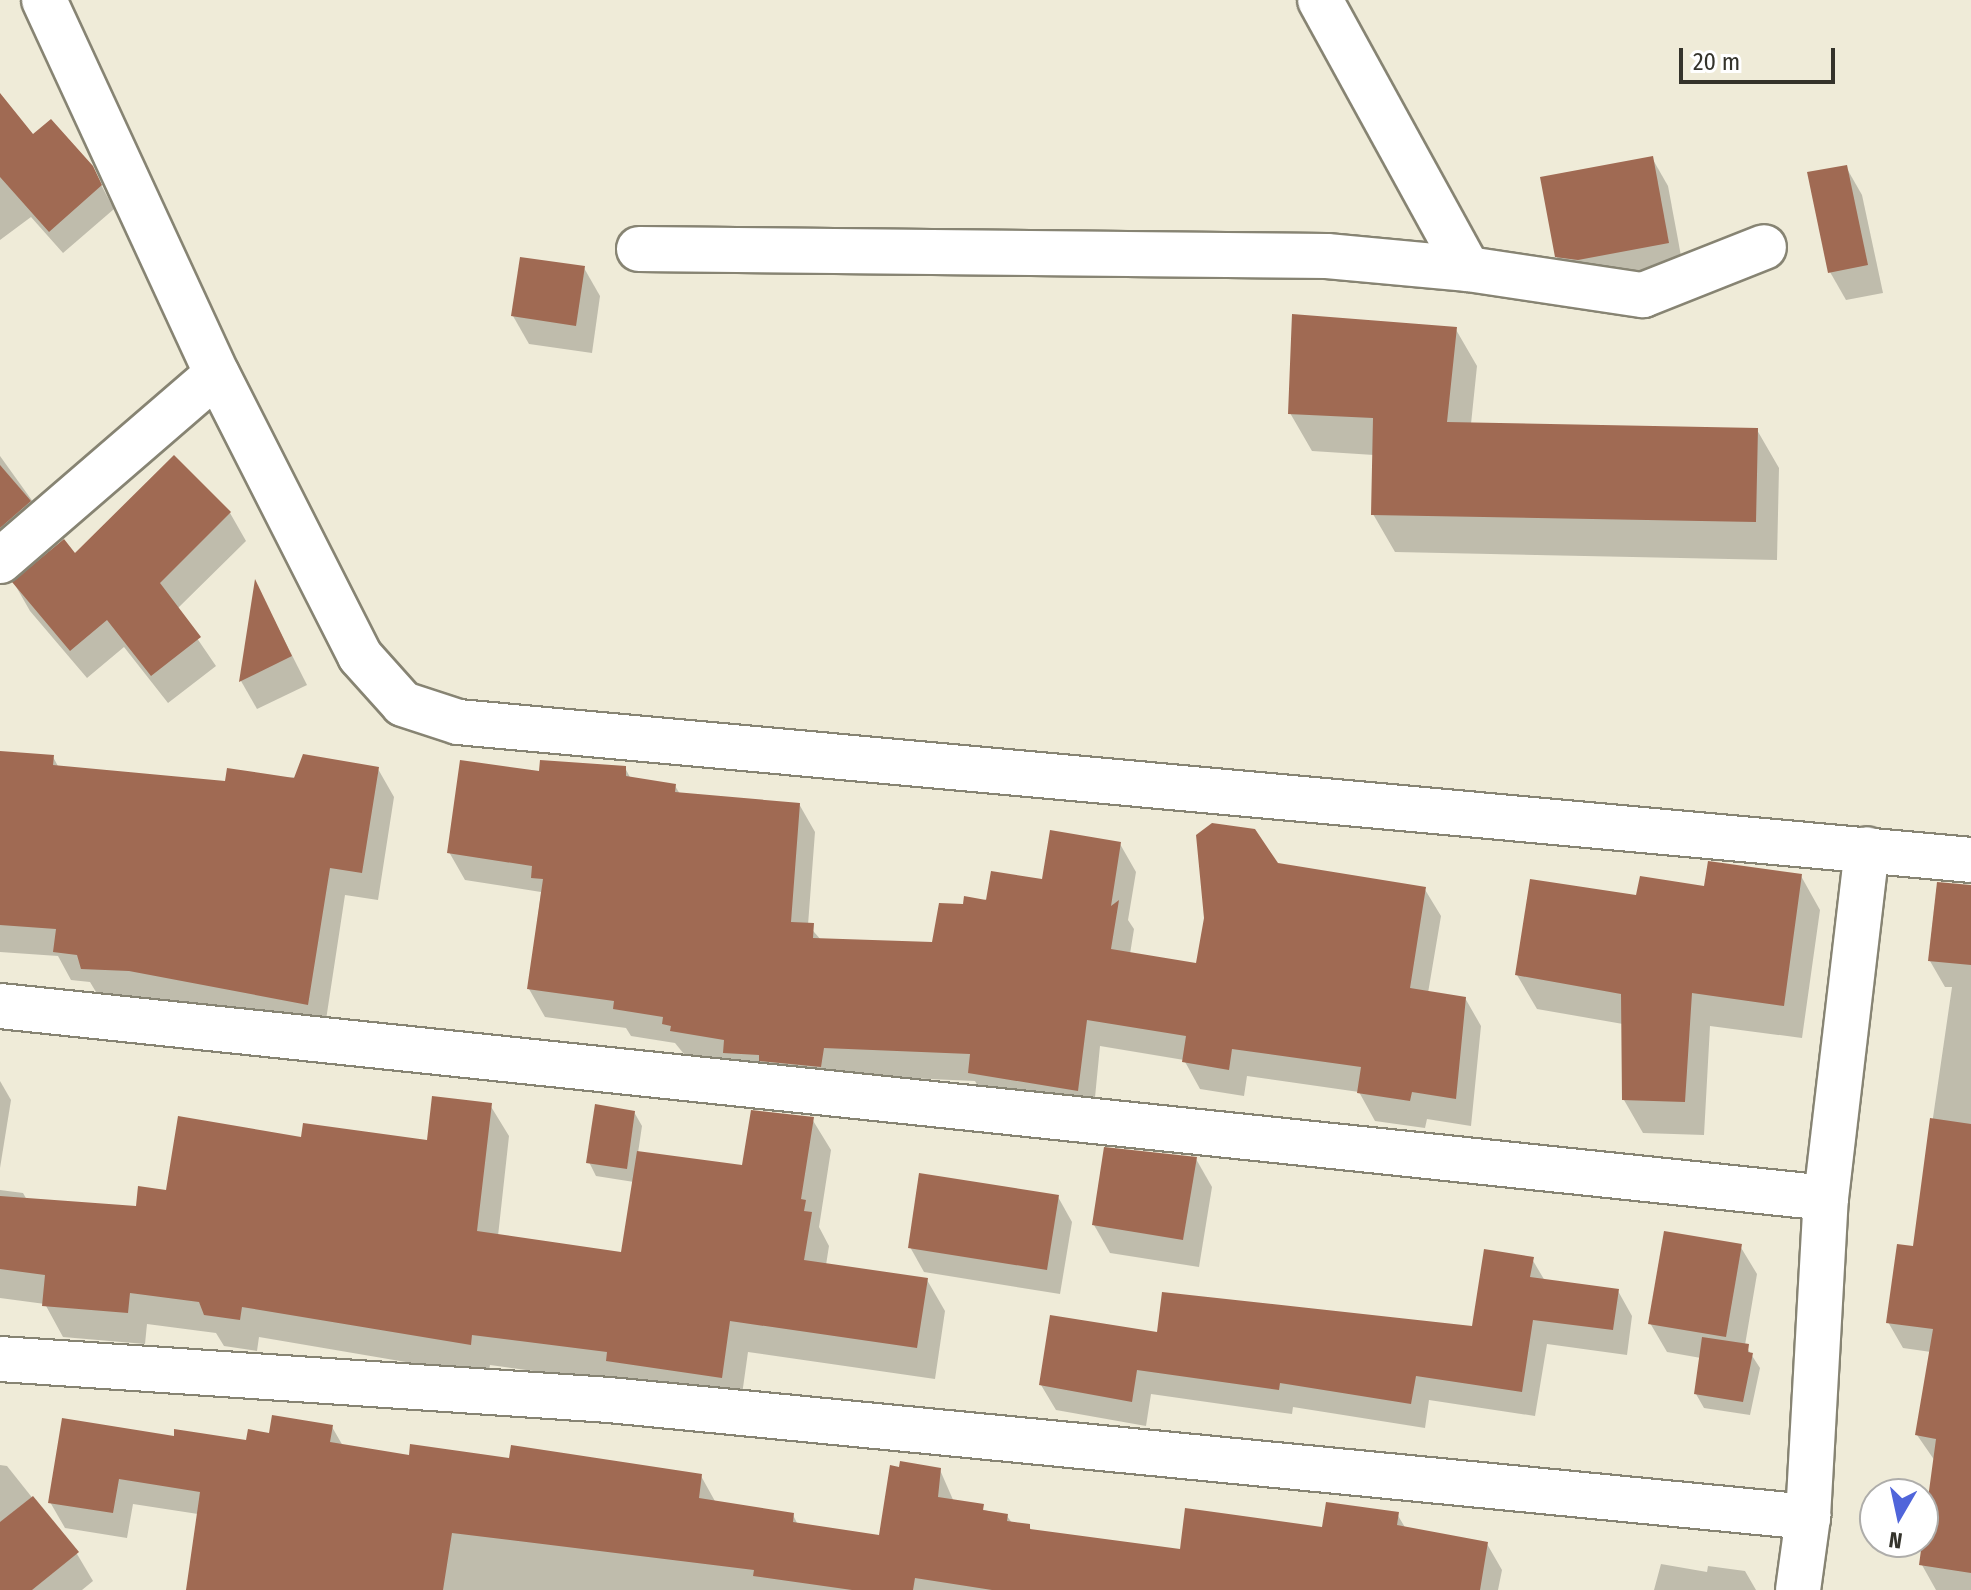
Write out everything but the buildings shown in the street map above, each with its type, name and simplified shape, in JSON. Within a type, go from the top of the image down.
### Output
[{"type":"street","points":[[44,0],[217,374],[360,656],[403,704],[458,722],[1971,860]]},
{"type":"street","points":[[1320,0],[1468,269]]},
{"type":"street","points":[[639,249],[1327,256],[1468,269],[1643,295],[1764,247]]},
{"type":"street","points":[[0,561],[217,374]]},
{"type":"street","points":[[1798,1590],[1808,1517],[1826,1198],[1867,849]]},
{"type":"street","points":[[0,1006],[1826,1198]]},
{"type":"street","points":[[0,1359],[609,1400],[1808,1517]]}]
